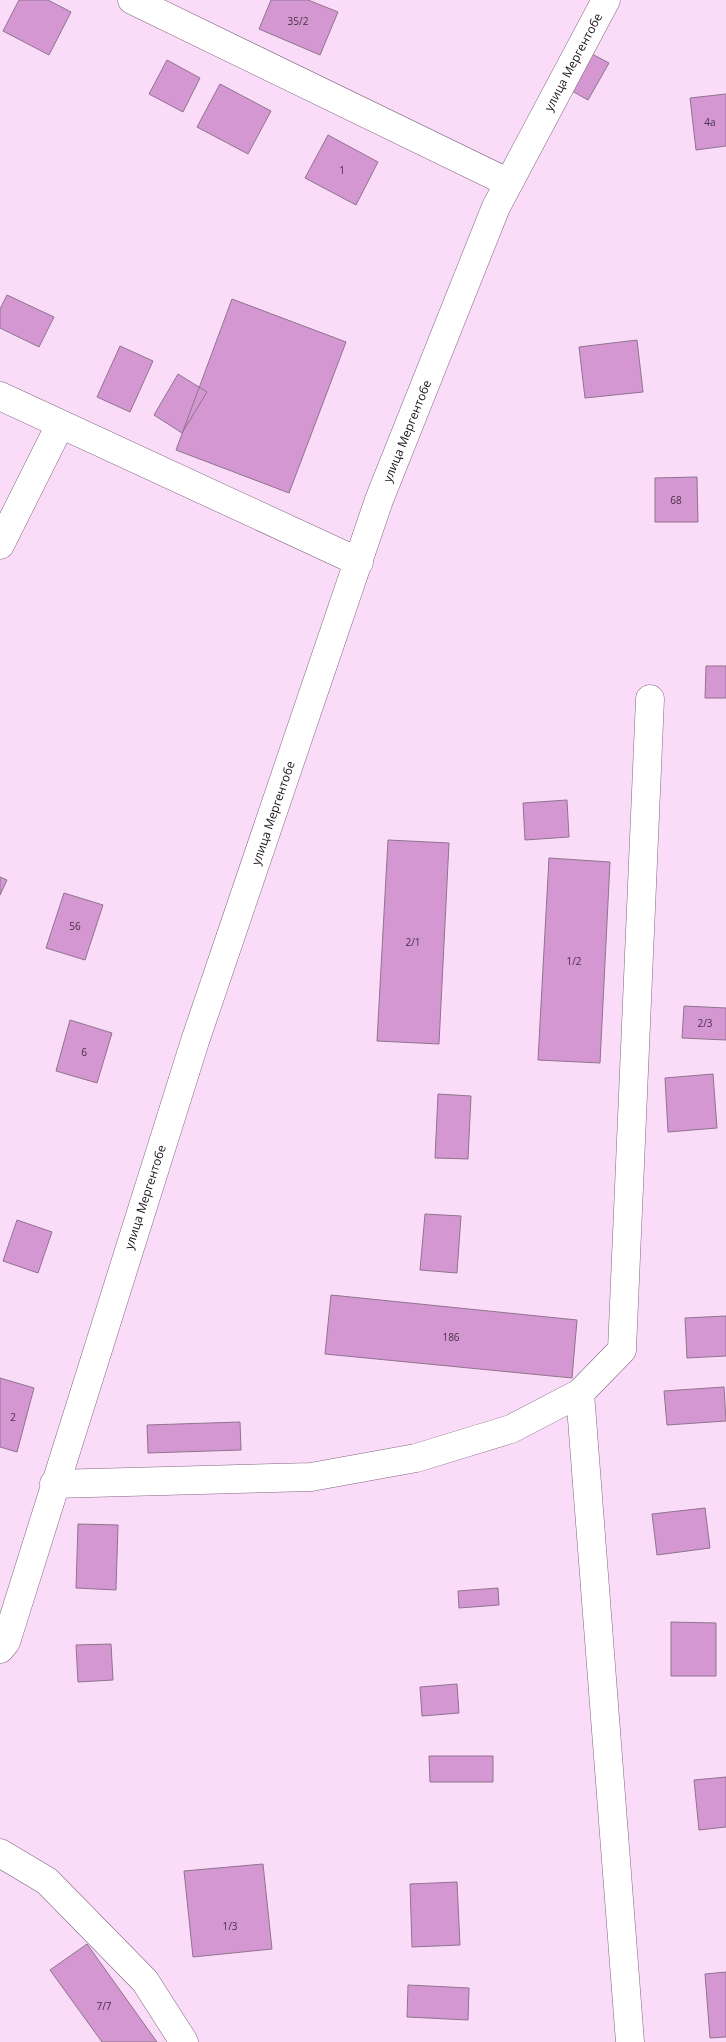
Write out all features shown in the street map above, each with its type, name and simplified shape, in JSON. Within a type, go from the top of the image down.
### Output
[{"type":"street","points":[[132,0],[509,183]]},
{"type":"street","name":"улица Мергентобе","points":[[0,1649],[6,1642],[54,1484],[195,1041],[379,500],[492,216],[606,0]]},
{"type":"street","points":[[0,396],[359,562]]},
{"type":"street","points":[[0,545],[60,425]]},
{"type":"street","points":[[54,1484],[310,1477],[416,1458],[511,1429],[580,1393],[622,1350],[650,699]]},
{"type":"street","points":[[580,1393],[630,2042]]},
{"type":"street","points":[[0,1853],[47,1881],[145,1981],[184,2042]]},
{"type":"building","points":[[19,0],[48,0],[71,12],[49,55],[3,31]]},
{"type":"building","points":[[271,0],[308,0],[338,12],[320,55],[259,29]]},
{"type":"building","points":[[592,54],[609,63],[588,100],[572,91]]},
{"type":"building","points":[[167,60],[200,78],[183,112],[149,94]]},
{"type":"building","points":[[220,84],[271,111],[248,154],[197,127]]},
{"type":"building","points":[[726,94],[726,146],[696,150],[690,98]]},
{"type":"building","points":[[328,135],[378,162],[356,205],[305,178]]},
{"type":"building","points":[[7,295],[54,317],[39,347],[0,328],[0,309]]},
{"type":"building","points":[[232,299],[346,342],[289,493],[176,450]]},
{"type":"building","points":[[637,340],[643,392],[585,398],[579,347]]},
{"type":"building","points":[[120,346],[153,361],[130,412],[97,397]]},
{"type":"building","points":[[178,374],[207,392],[182,433],[154,415]]},
{"type":"building","points":[[697,477],[698,522],[655,522],[655,478]]},
{"type":"building","points":[[706,666],[726,666],[726,698],[705,698]]},
{"type":"building","points":[[567,800],[569,837],[525,840],[523,803]]},
{"type":"building","points":[[388,840],[449,843],[439,1044],[377,1041]]},
{"type":"building","points":[[549,858],[610,862],[600,1063],[538,1060]]},
{"type":"building","points":[[0,877],[7,880],[0,895]]},
{"type":"building","points":[[64,893],[103,905],[85,960],[46,948]]},
{"type":"building","points":[[684,1006],[726,1008],[726,1040],[682,1038]]},
{"type":"building","points":[[70,1020],[112,1033],[97,1083],[56,1071]]},
{"type":"building","points":[[713,1074],[717,1128],[668,1132],[665,1078]]},
{"type":"building","points":[[438,1094],[471,1096],[468,1159],[435,1158]]},
{"type":"building","points":[[425,1214],[461,1216],[457,1273],[420,1270]]},
{"type":"building","points":[[17,1220],[52,1232],[38,1273],[3,1261]]},
{"type":"building","points":[[331,1295],[577,1320],[572,1378],[325,1354]]},
{"type":"building","points":[[726,1316],[726,1356],[687,1358],[685,1318]]},
{"type":"building","points":[[0,1378],[34,1388],[17,1452],[0,1447]]},
{"type":"building","points":[[724,1387],[726,1421],[667,1425],[664,1391]]},
{"type":"building","points":[[240,1422],[241,1450],[148,1453],[147,1425]]},
{"type":"building","points":[[705,1508],[710,1548],[657,1555],[652,1514]]},
{"type":"building","points":[[78,1524],[118,1525],[116,1590],[76,1588]]},
{"type":"building","points":[[498,1588],[499,1605],[459,1608],[458,1591]]},
{"type":"building","points":[[671,1622],[716,1623],[716,1676],[671,1676]]},
{"type":"building","points":[[111,1644],[113,1680],[78,1682],[76,1645]]},
{"type":"building","points":[[457,1684],[459,1713],[422,1716],[420,1687]]},
{"type":"building","points":[[429,1756],[493,1756],[493,1782],[430,1782]]},
{"type":"building","points":[[726,1777],[726,1827],[699,1830],[694,1780]]},
{"type":"building","points":[[263,1864],[272,1949],[193,1957],[184,1871]]},
{"type":"building","points":[[457,1882],[460,1945],[412,1947],[410,1884]]},
{"type":"building","points":[[87,1944],[157,2042],[102,2042],[50,1970]]},
{"type":"building","points":[[726,1972],[726,2037],[710,2038],[705,1974]]},
{"type":"building","points":[[408,1985],[469,1988],[468,2020],[407,2017]]}]
